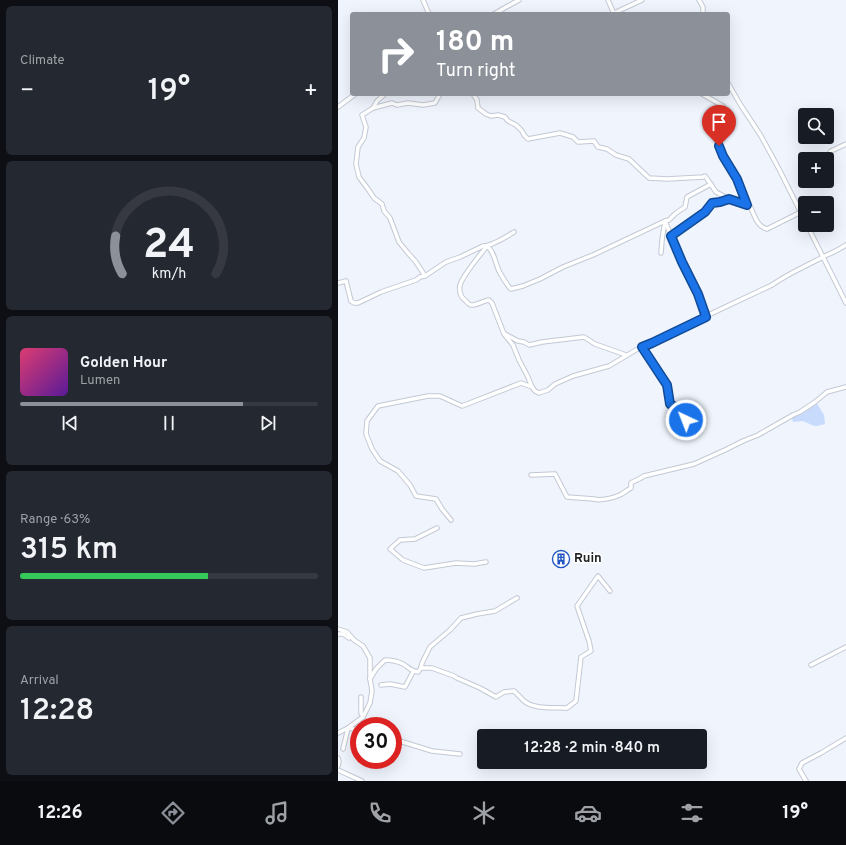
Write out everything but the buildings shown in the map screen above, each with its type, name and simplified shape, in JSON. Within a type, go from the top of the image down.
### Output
[{"type":"street","points":[[423,0],[428,12]]},
{"type":"street","points":[[498,12],[519,0]]},
{"type":"street","points":[[608,0],[612,12]]},
{"type":"street","points":[[617,12],[642,0]]},
{"type":"street","points":[[699,0],[704,12]]},
{"type":"street","points":[[730,86],[765,142],[780,169],[798,208]]},
{"type":"street","points":[[338,107],[353,96]]},
{"type":"street","points":[[373,108],[377,101],[383,96]]},
{"type":"street","points":[[425,276],[416,262],[399,242],[390,218],[384,211],[382,204],[374,198],[359,177],[356,164],[358,147],[364,138],[366,127],[362,115],[373,108],[392,103],[397,105],[408,103],[435,103],[439,96]]},
{"type":"street","points":[[474,96],[477,100],[478,108],[491,116],[498,115],[505,117],[508,121],[516,125],[528,139],[560,133],[573,137],[578,142],[594,141],[598,147],[607,149],[616,155],[629,159],[649,178],[666,179],[706,176],[716,192],[729,199],[750,206],[756,219],[763,228],[767,229],[798,213]]},
{"type":"street","points":[[706,96],[723,106],[722,120],[715,138],[723,156],[737,179],[747,205]]},
{"type":"street","points":[[830,152],[846,144]]},
{"type":"street","points":[[487,246],[495,258],[500,272],[509,288],[516,288],[540,279],[563,267],[670,220],[676,213],[685,207],[687,198],[711,184]]},
{"type":"street","points":[[671,236],[705,212],[712,203],[729,199]]},
{"type":"street","points":[[665,221],[682,262],[698,294],[706,317]]},
{"type":"street","points":[[661,253],[665,221]]},
{"type":"street","points":[[338,283],[346,281],[351,301],[358,303],[381,292],[425,276],[446,262],[483,246],[487,246],[514,232]]},
{"type":"street","points":[[810,232],[846,303]]},
{"type":"street","points":[[487,246],[461,283],[460,290],[462,298],[470,305],[489,300],[492,303],[504,334],[513,345],[532,387],[539,393],[548,390],[560,381],[602,368],[618,361],[642,347],[772,285],[782,278],[839,250],[846,245]]},
{"type":"street","points":[[504,334],[529,345],[548,341],[584,337],[595,344],[626,355]]},
{"type":"street","points":[[642,347],[667,385],[670,404],[681,411],[690,429]]},
{"type":"street","points":[[451,520],[436,499],[416,496],[410,485],[398,471],[380,461],[372,449],[366,434],[367,421],[378,406],[428,396],[440,396],[462,406],[521,383],[532,387]]},
{"type":"street","points":[[531,475],[555,474],[566,497],[596,500],[610,498],[631,488],[631,483],[633,481],[644,476],[694,464],[758,435],[800,412],[827,392],[846,387]]},
{"type":"street","points":[[437,528],[415,539],[400,540],[390,549],[403,560],[424,568],[456,563],[474,564],[486,562]]},
{"type":"street","points":[[421,668],[432,668],[454,676],[496,697],[504,692],[514,691],[523,700],[531,705],[546,708],[568,708],[576,701],[581,657],[591,651],[577,606],[598,576],[610,591]]},
{"type":"street","points":[[370,679],[376,669],[386,660],[393,660],[402,663],[413,672],[418,672],[430,647],[450,630],[461,618],[495,611],[517,598]]},
{"type":"street","points":[[338,629],[347,632],[354,640]]},
{"type":"street","points":[[338,634],[343,634],[363,646],[370,658],[370,679],[372,691],[370,703],[363,717]]},
{"type":"street","points":[[810,665],[846,647]]},
{"type":"street","points":[[381,685],[390,684],[405,687],[413,672]]},
{"type":"street","points":[[361,697],[361,713],[363,717]]},
{"type":"street","points":[[338,733],[348,728]]},
{"type":"street","points":[[343,749],[348,728]]},
{"type":"street","points":[[806,781],[799,769],[802,763],[846,738]]},
{"type":"street","points":[[402,741],[432,751],[460,754]]},
{"type":"street","points":[[338,758],[338,766]]},
{"type":"street","points":[[338,770],[362,781]]},
{"type":"shaded area","points":[[816,402],[824,415],[825,424],[814,426],[803,421],[793,422],[791,416]]},
{"type":"place","name":"Ruin","points":[[561,559]]},
{"type":"route","points":[[686,420],[681,411],[670,404],[667,385],[642,347],[706,317],[698,294],[671,236],[705,212],[712,203],[729,199],[747,205],[737,179],[723,156],[719,146]]}]
